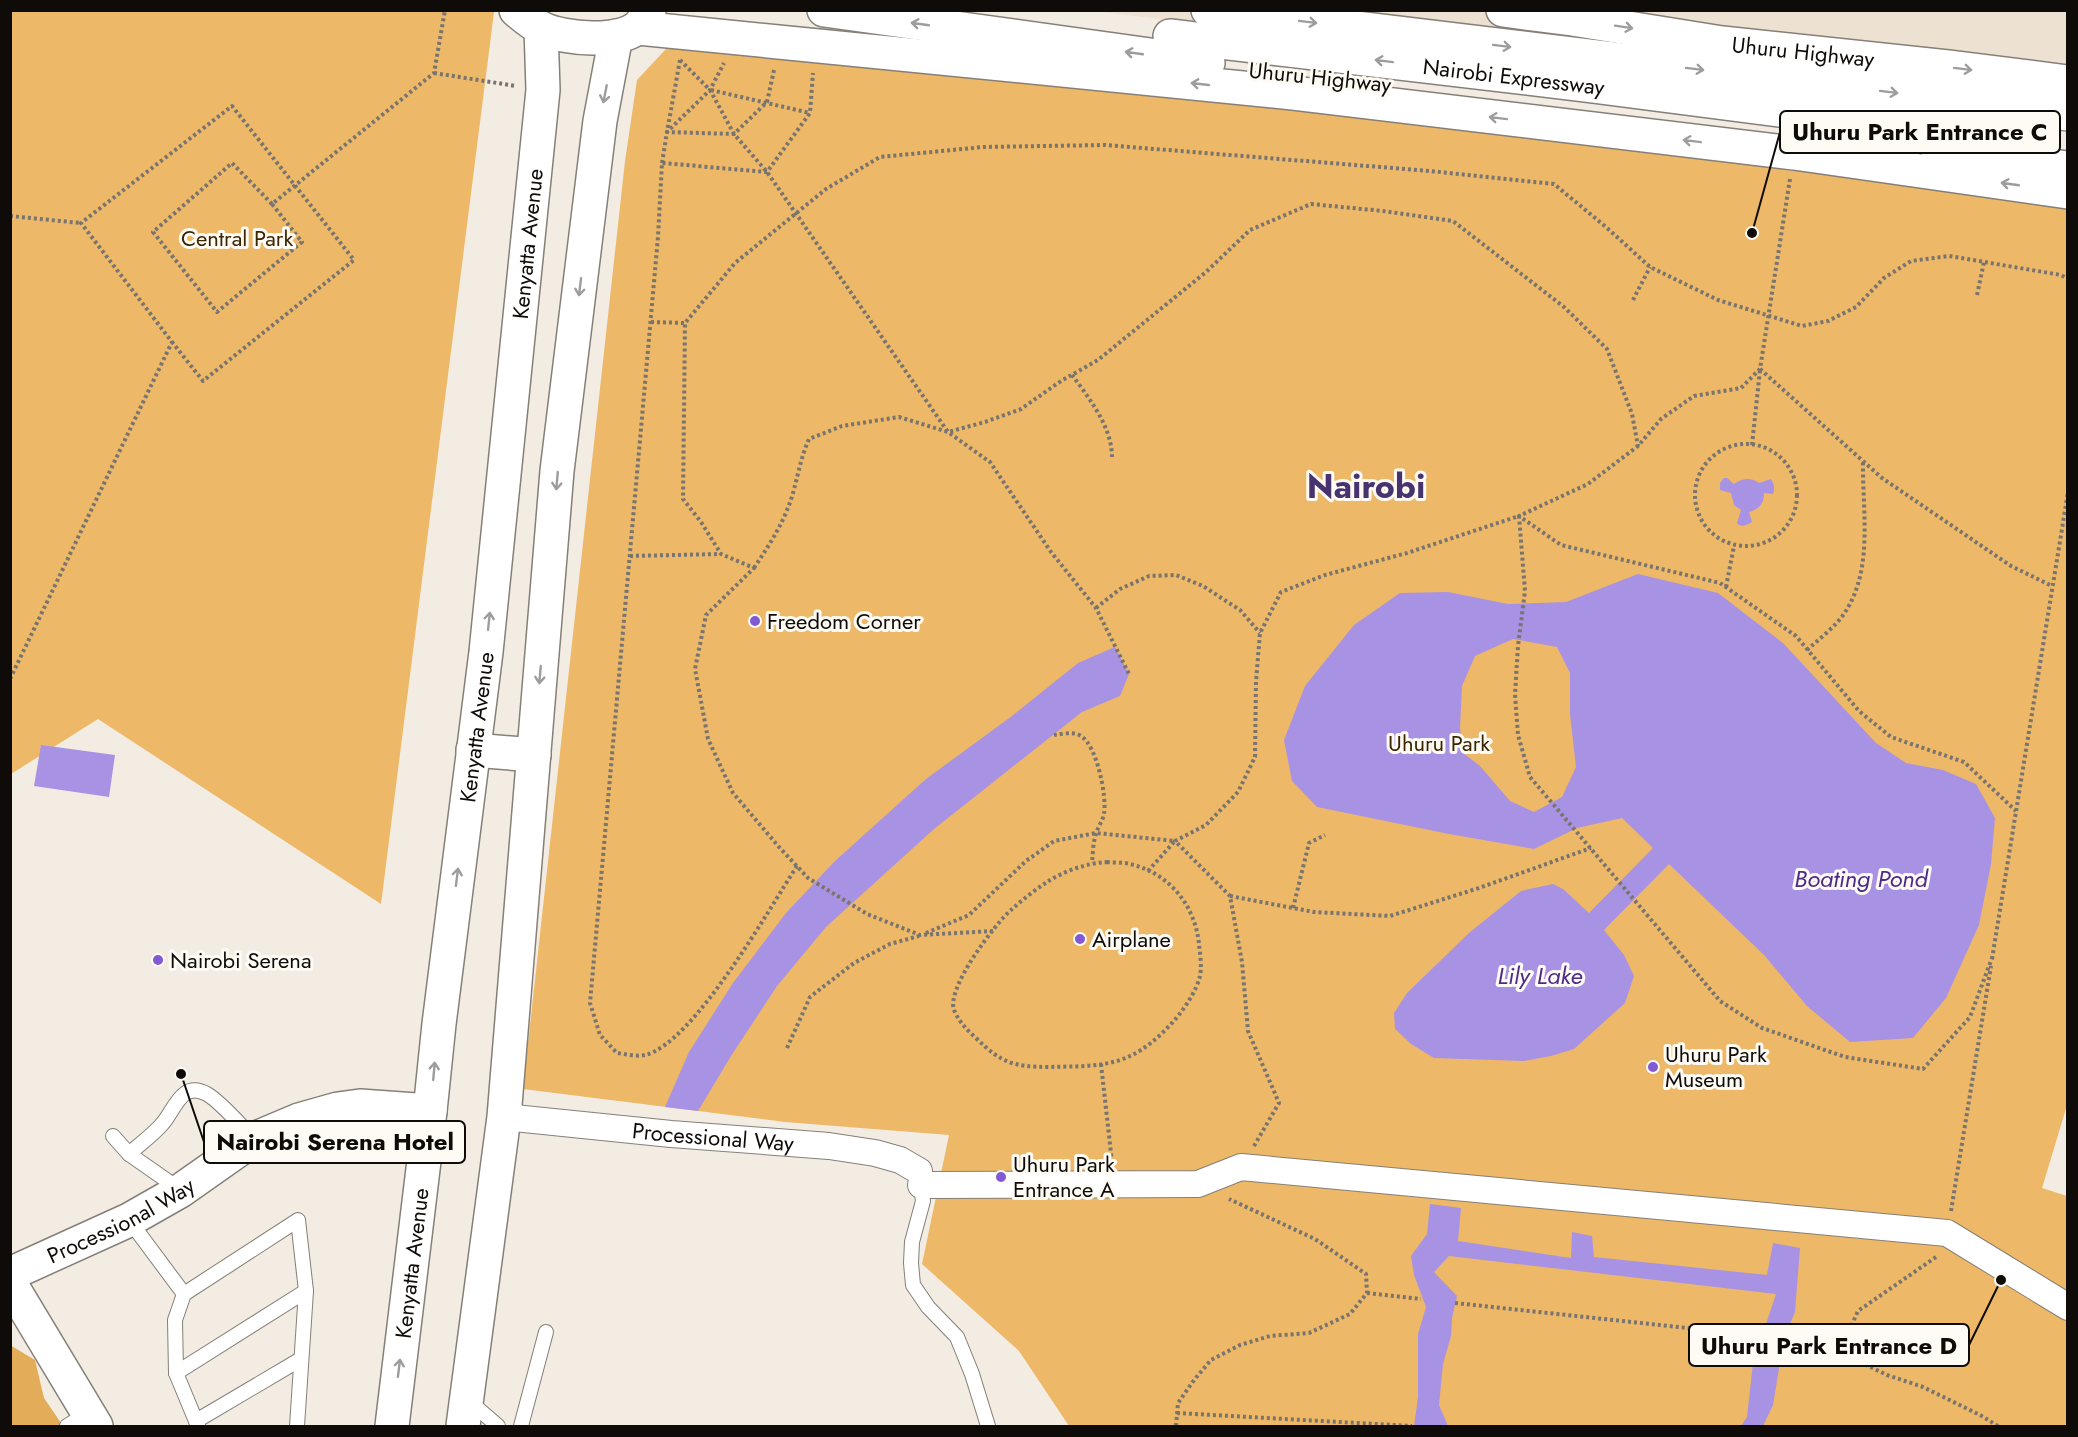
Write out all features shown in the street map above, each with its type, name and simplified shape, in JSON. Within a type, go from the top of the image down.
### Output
[{"type":"main road","name":"Uhuru Highway","points":[[824,10],[1250,69],[1592,107],[2067,168]]},
{"type":"main road","name":"Nairobi Expressway","points":[[959,10],[1582,85],[2067,147]]},
{"type":"main road","name":"Nairobi Expressway","points":[[1208,10],[2067,114]]},
{"type":"main road","name":"Uhuru Highway","points":[[1503,10],[1573,15],[1722,43],[2067,82]]},
{"type":"main road","points":[[528,20],[561,36],[584,38],[634,25],[815,46],[1293,93],[1794,153],[2067,192]]},
{"type":"main road","name":"Kenyatta Avenue","points":[[392,1426],[439,1024],[486,652],[543,90],[528,20]]},
{"type":"main road","points":[[465,1413],[504,1117],[557,471],[600,121],[634,25]]},
{"type":"main road","points":[[473,750],[534,755]]},
{"type":"main road","name":"Processional Way","points":[[10,1274],[129,1220],[180,1191],[254,1139],[299,1120],[338,1109],[360,1106],[430,1111]]},
{"type":"main road","points":[[10,1283],[84,1422]]},
{"type":"street","name":"Processional Way","points":[[504,1117],[671,1134],[829,1146],[875,1153],[900,1160],[920,1178]]},
{"type":"street","points":[[920,1178],[1114,1185],[1198,1184],[1241,1167],[1947,1233],[2067,1307]]},
{"type":"lane","points":[[129,1154],[163,1122],[179,1097],[186,1092],[193,1091],[209,1095],[254,1139]]},
{"type":"lane","points":[[113,1136],[129,1154],[180,1191]]},
{"type":"lane","points":[[920,1178],[923,1202],[912,1242],[913,1285],[927,1307],[957,1337],[972,1374],[988,1426]]},
{"type":"lane","points":[[129,1220],[184,1294]]},
{"type":"lane","points":[[297,1426],[306,1291],[298,1220],[184,1294],[175,1320],[176,1373],[197,1424],[301,1359]]},
{"type":"lane","points":[[176,1373],[306,1291]]},
{"type":"lane","points":[[521,1426],[546,1332]]},
{"type":"lane","points":[[465,1413],[498,1426]]},
{"type":"path","points":[[272,204],[434,73],[445,10]]},
{"type":"path","points":[[667,132],[734,134],[766,102],[780,42]]},
{"type":"path","points":[[767,172],[810,113],[815,46]]},
{"type":"path","points":[[672,54],[710,90],[734,134],[767,172],[948,432]]},
{"type":"path","points":[[680,60],[662,163],[651,322],[590,1003],[600,1035],[617,1053],[644,1055],[669,1043],[717,990],[796,866]]},
{"type":"path","points":[[434,73],[543,90]]},
{"type":"path","points":[[710,90],[810,113]]},
{"type":"path","points":[[667,132],[710,90]]},
{"type":"path","points":[[10,216],[81,223],[232,106],[354,260],[203,381],[81,223]]},
{"type":"path","points":[[721,554],[683,499],[685,323],[735,263],[826,189],[880,157],[983,147],[1105,145],[1430,171],[1554,184],[1650,267],[1718,300],[1802,326],[1828,321],[1856,307],[1884,278],[1911,261],[1949,256],[2061,275],[2067,279]]},
{"type":"path","points":[[1752,445],[1760,369],[1794,153]]},
{"type":"path","points":[[232,163],[272,204],[302,242],[217,312],[153,232],[232,163]]},
{"type":"path","points":[[662,163],[767,172]]},
{"type":"path","points":[[948,432],[1021,409],[1098,360],[1206,272],[1250,230],[1311,204],[1453,221],[1564,308],[1607,349],[1632,414],[1638,446]]},
{"type":"path","points":[[1977,295],[1984,262]]},
{"type":"path","points":[[1634,300],[1650,267]]},
{"type":"path","points":[[651,322],[685,323]]},
{"type":"path","points":[[10,679],[172,342]]},
{"type":"path","points":[[1148,871],[1174,841],[1206,825],[1238,792],[1255,757],[1256,681],[1260,633],[1281,592],[1326,575],[1407,553],[1520,516],[1588,484],[1638,446],[1661,419],[1694,396],[1741,388],[1760,369]]},
{"type":"path","points":[[1760,369],[1882,478],[2011,566],[2052,586]]},
{"type":"path","points":[[1072,375],[1093,403],[1112,444],[1112,457]]},
{"type":"path","points":[[993,931],[920,935],[867,914],[808,878],[796,866],[733,793],[708,739],[695,669],[706,615],[754,568],[780,528],[793,494],[801,458],[809,439],[842,426],[899,417],[948,432],[990,462],[1051,552],[1096,608],[1129,674]]},
{"type":"path","points":[[1752,445],[1761,446],[1776,453],[1788,465],[1795,481],[1797,498],[1793,515],[1784,529],[1771,539],[1755,545],[1734,546],[1709,530],[1699,516],[1695,501],[1696,484],[1702,468],[1714,456],[1728,447],[1752,445]]},
{"type":"path","points":[[1807,650],[1841,618],[1859,584],[1865,547],[1863,460]]},
{"type":"path","points":[[1843,1344],[1858,1311],[1938,1255],[1947,1233],[2067,492]]},
{"type":"path","points":[[1520,516],[1561,545],[1720,583],[1796,636],[1859,711],[1891,737],[1964,762],[2016,811]]},
{"type":"path","points":[[1520,516],[1525,591],[1515,695],[1518,735],[1530,777],[1720,1001],[1762,1028],[1845,1057],[1923,1069],[1970,1017],[1992,958]]},
{"type":"path","points":[[1726,587],[1734,546]]},
{"type":"path","points":[[630,556],[721,554],[754,568]]},
{"type":"path","points":[[1096,608],[1120,589],[1149,576],[1176,575],[1203,586],[1240,610],[1260,633]]},
{"type":"path","points":[[1054,735],[1070,733],[1081,736],[1092,747],[1105,794],[1104,815],[1096,833],[1092,863]]},
{"type":"path","points":[[787,1048],[810,997],[854,963],[890,944],[937,930],[969,915],[1026,861],[1054,841],[1096,833],[1174,841],[1230,896],[1314,912],[1390,916],[1479,888],[1591,848]]},
{"type":"path","points":[[1293,909],[1309,843],[1325,835]]},
{"type":"path","points":[[1092,863],[1129,863],[1148,871],[1170,883],[1183,899],[1194,919],[1198,940],[1200,976],[1184,1008],[1161,1036],[1129,1057],[1101,1064],[1075,1067],[1032,1067],[998,1058],[964,1028],[953,1007],[955,992],[976,954],[1010,911],[1048,881],[1092,863]]},
{"type":"path","points":[[1230,896],[1242,962],[1248,1031],[1279,1103],[1241,1167]]},
{"type":"path","points":[[1101,1064],[1114,1185]]},
{"type":"path","points":[[1176,1426],[1178,1403],[1211,1360],[1240,1345],[1270,1336],[1309,1333],[1350,1314],[1367,1293],[1366,1274],[1315,1239],[1198,1184]]},
{"type":"path","points":[[1367,1293],[1421,1299]]},
{"type":"path","points":[[1455,1303],[1762,1336]]},
{"type":"path","points":[[1784,1338],[1843,1344],[1854,1359],[1887,1375],[1923,1387],[1980,1414],[1998,1426]]},
{"type":"path","points":[[1178,1413],[1412,1426]]},
{"type":"shaded area","points":[[1093,11],[2067,11],[2067,129]]},
{"type":"shaded area","points":[[10,1345],[35,1360],[44,1398],[63,1426],[11,1426]]},
{"type":"green space","name":"Central Park","points":[[482,10],[494,12],[381,904],[98,719],[11,774],[11,11]]},
{"type":"green space","name":"Uhuru Park","points":[[679,35],[2067,194],[2068,1102],[2042,1188],[2067,1196],[2067,1426],[1069,1426],[1019,1351],[922,1264],[949,1135],[785,1122],[523,1089],[625,161],[637,80]]},
{"type":"water","points":[[1724,478],[1734,484],[1747,479],[1759,483],[1771,479],[1774,485],[1773,494],[1764,493],[1760,506],[1749,512],[1752,522],[1742,526],[1737,523],[1741,510],[1734,505],[1731,493],[1720,490],[1720,483]]},
{"type":"water","name":"Boating Pond","points":[[1638,574],[1718,593],[1783,643],[1876,743],[1906,763],[1943,770],[1976,784],[1995,818],[1991,864],[1979,925],[1946,998],[1913,1038],[1850,1042],[1807,1006],[1764,955],[1669,864],[1604,930],[1624,955],[1634,976],[1625,1003],[1574,1049],[1524,1061],[1434,1058],[1411,1044],[1395,1029],[1394,1013],[1407,993],[1469,933],[1521,891],[1553,884],[1563,889],[1589,913],[1653,848],[1622,818],[1577,828],[1534,849],[1317,807],[1292,781],[1284,740],[1305,686],[1354,625],[1400,593],[1448,592],[1508,604],[1566,602]],"holes":[[[1513,639],[1557,647],[1570,673],[1570,714],[1576,767],[1562,797],[1534,812],[1510,801],[1480,766],[1463,753],[1460,728],[1462,686],[1475,656]]]},
{"type":"water","points":[[1115,647],[1129,674],[1120,696],[1082,712],[934,829],[826,927],[777,986],[698,1111],[665,1107],[689,1052],[733,983],[786,913],[835,861],[926,779],[1012,716],[1078,663]]},
{"type":"water","points":[[41,745],[115,755],[109,797],[34,786]]},
{"type":"water","points":[[1430,1204],[1461,1208],[1458,1241],[1571,1258],[1572,1232],[1592,1236],[1594,1257],[1767,1275],[1773,1243],[1800,1248],[1795,1312],[1784,1338],[1773,1405],[1763,1426],[1741,1426],[1747,1417],[1753,1363],[1776,1294],[1449,1256],[1434,1272],[1457,1296],[1451,1336],[1443,1364],[1439,1405],[1448,1426],[1414,1426],[1418,1397],[1418,1334],[1426,1307],[1414,1275],[1411,1256],[1427,1234]]},
{"type":"place","name":"Uhuru Park Entrance C","points":[[1752,233]]},
{"type":"place","name":"Freedom Corner","points":[[755,621]]},
{"type":"place","name":"Airplane","points":[[1080,939]]},
{"type":"place","name":"Nairobi Serena","points":[[158,960]]},
{"type":"place","name":"Uhuru Park Museum","points":[[1653,1067]]},
{"type":"place","name":"Nairobi Serena Hotel","points":[[181,1074]]},
{"type":"place","name":"Uhuru Park Entrance A","points":[[1001,1177]]},
{"type":"place","name":"Uhuru Park Entrance D","points":[[2001,1280]]},
{"type":"district","name":"Nairobi","points":[[1366,486]]},
{"type":"water label","name":"Lily Lake","points":[[1540,975]]}]
